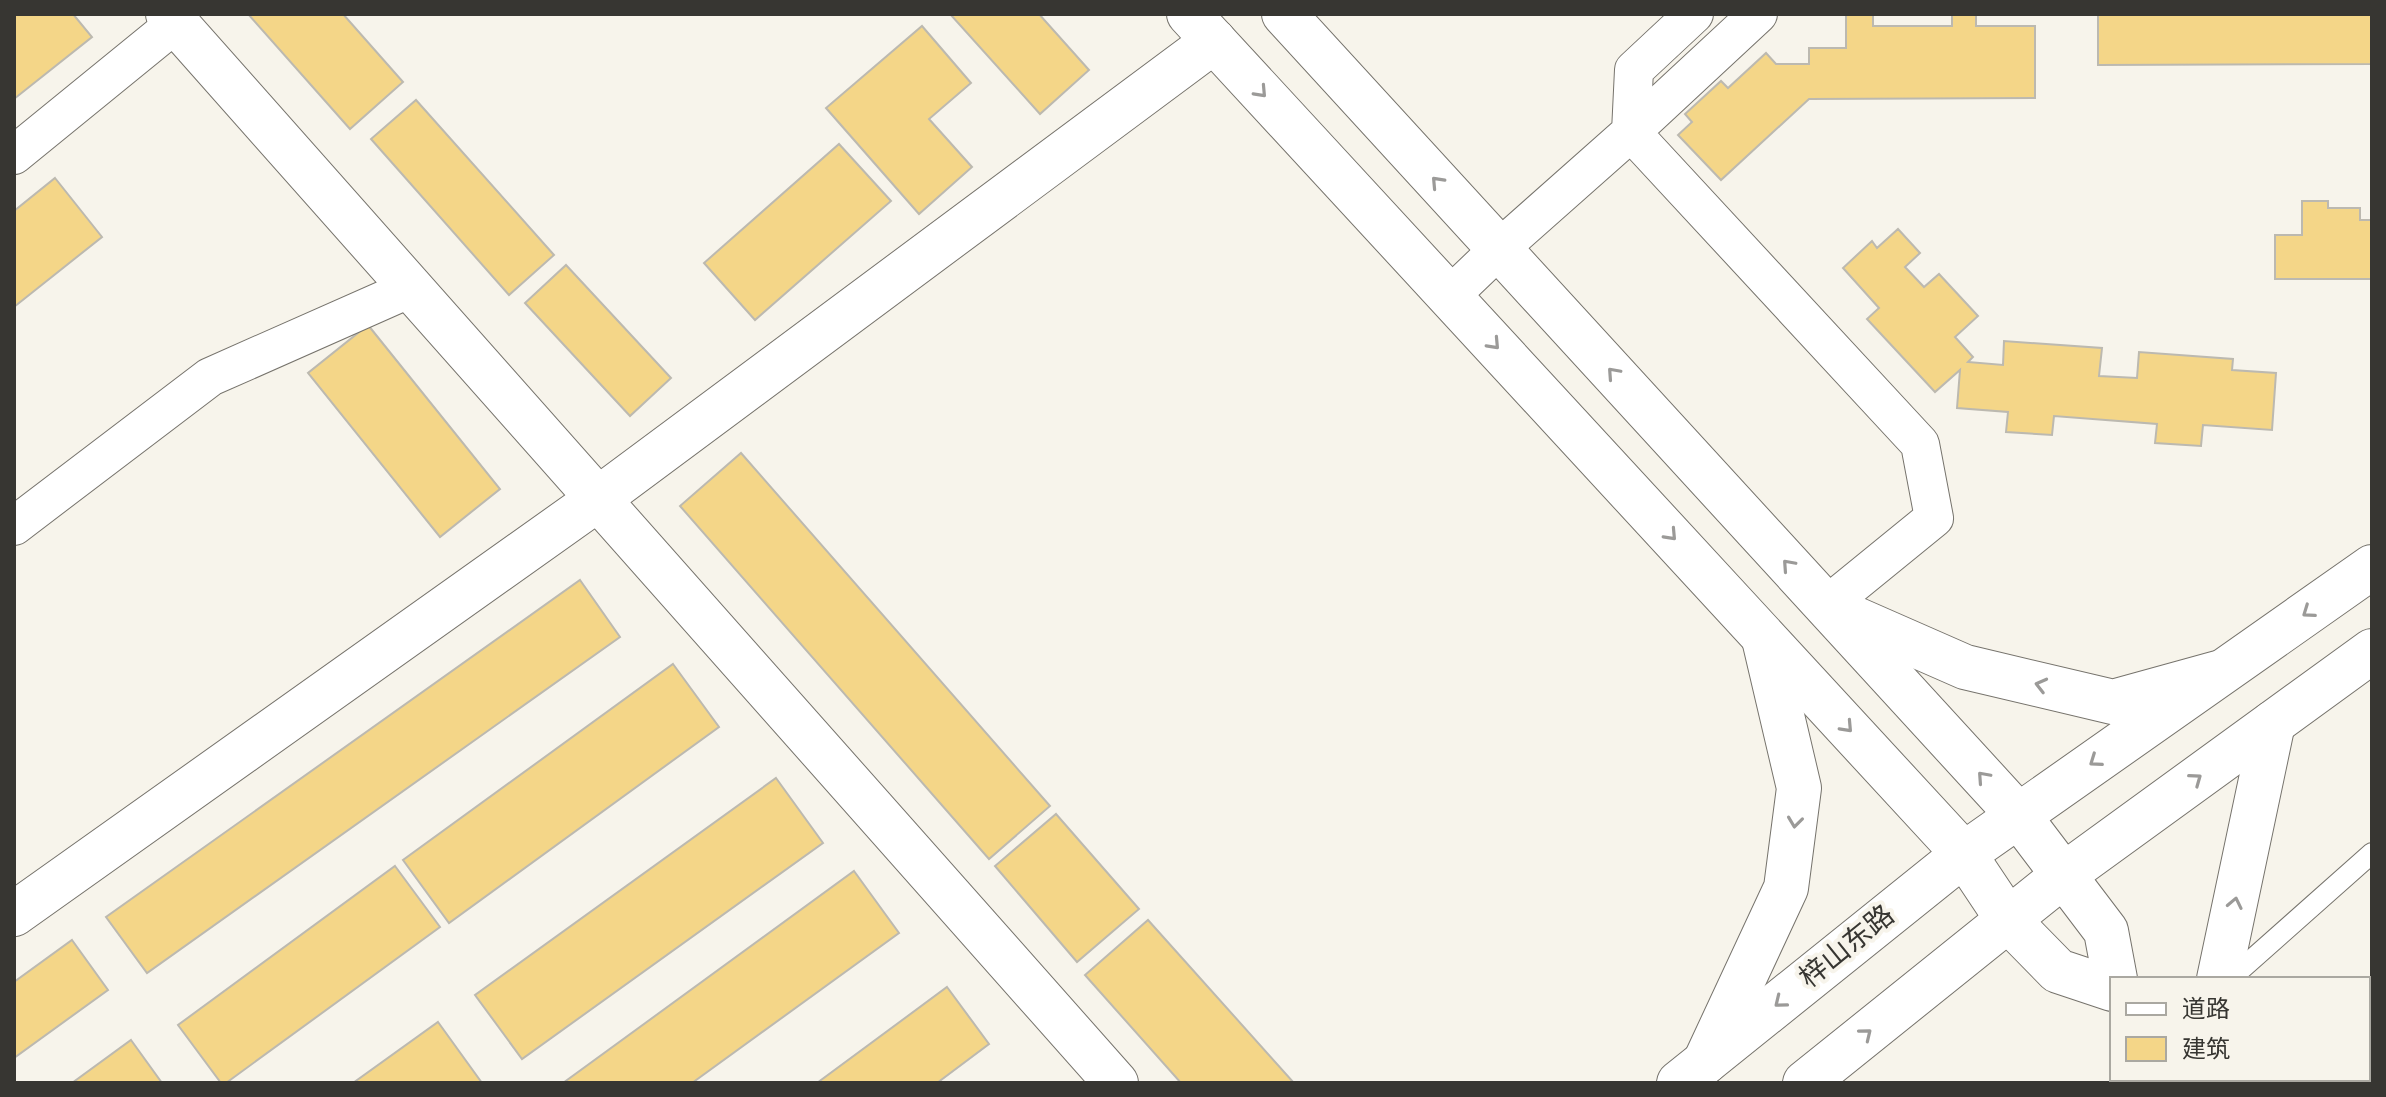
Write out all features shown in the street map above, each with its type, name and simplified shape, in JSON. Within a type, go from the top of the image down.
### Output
[{"type":"main road","points":[[1284,14],[2018,815],[2106,931],[2115,977]]},
{"type":"main road","points":[[172,18],[1116,1083]]},
{"type":"main road","points":[[14,914],[598,499],[1201,28],[1964,854],[2008,920],[2058,971],[2110,988]]},
{"type":"main road","name":"梓山东路","points":[[1692,1072],[1964,854],[2372,567]]},
{"type":"main road","points":[[1826,606],[1965,667],[2113,702],[2224,671]]},
{"type":"main road","points":[[1692,1072],[1786,888],[1799,788],[1764,636]]},
{"type":"main road","points":[[1805,1083],[2065,874],[2372,651]]},
{"type":"main road","points":[[2219,977],[2273,723]]},
{"type":"street","points":[[1694,14],[1634,70],[1631,132],[1920,444],[1934,518],[1826,606]]},
{"type":"street","points":[[1450,296],[1758,14]]},
{"type":"street","points":[[14,155],[172,18]]},
{"type":"street","points":[[14,526],[210,377],[411,288]]},
{"type":"lane","points":[[2232,977],[2372,853]]},
{"type":"building","points":[[14,14],[73,14],[92,37],[14,99]]},
{"type":"building","points":[[248,14],[343,14],[403,82],[350,129]]},
{"type":"building","points":[[950,14],[1039,14],[1089,70],[1040,114]]},
{"type":"building","points":[[1846,14],[1873,14],[1873,26],[1952,26],[1952,14],[1976,14],[1976,26],[2035,26],[2035,98],[1809,99],[1721,180],[1678,135],[1692,122],[1685,114],[1721,81],[1728,88],[1766,53],[1776,64],[1809,64],[1809,48],[1846,48]]},
{"type":"building","points":[[2098,14],[2372,14],[2372,64],[2098,65]]},
{"type":"building","points":[[922,26],[971,83],[929,119],[972,167],[919,214],[826,108]]},
{"type":"building","points":[[416,100],[554,255],[509,295],[371,139]]},
{"type":"building","points":[[839,144],[891,201],[755,320],[704,263]]},
{"type":"building","points":[[55,178],[102,237],[14,307],[14,211]]},
{"type":"building","points":[[2302,201],[2328,201],[2328,208],[2360,208],[2360,220],[2372,220],[2372,279],[2275,279],[2275,235],[2302,235]]},
{"type":"building","points":[[1898,229],[1920,253],[1905,267],[1924,287],[1939,274],[1978,316],[1955,337],[1973,357],[1968,362],[2003,365],[2004,341],[2102,348],[2099,376],[2137,378],[2139,352],[2233,359],[2232,370],[2276,373],[2272,430],[2203,425],[2201,446],[2155,443],[2157,424],[2054,416],[2052,435],[2006,432],[2008,412],[1957,408],[1960,370],[1935,392],[1867,319],[1879,308],[1843,268],[1872,241],[1877,248]]},
{"type":"building","points":[[566,265],[671,378],[630,416],[525,303]]},
{"type":"building","points":[[368,325],[500,489],[440,537],[308,373]]},
{"type":"building","points":[[741,453],[1050,806],[989,859],[680,506]]},
{"type":"building","points":[[580,580],[620,637],[147,973],[106,917]]},
{"type":"building","points":[[673,664],[719,727],[449,923],[403,860]]},
{"type":"building","points":[[776,778],[823,843],[522,1059],[475,995]]},
{"type":"building","points":[[1056,814],[1139,909],[1077,962],[995,866]]},
{"type":"building","points":[[395,866],[440,927],[226,1083],[221,1083],[178,1025]]},
{"type":"building","points":[[854,871],[899,933],[692,1083],[563,1083]]},
{"type":"building","points":[[1148,920],[1294,1083],[1181,1083],[1085,975]]},
{"type":"building","points":[[72,940],[108,990],[14,1058],[14,982]]},
{"type":"building","points":[[947,987],[989,1044],[937,1083],[817,1083]]},
{"type":"building","points":[[438,1022],[482,1083],[353,1083]]},
{"type":"building","points":[[131,1040],[162,1083],[72,1083]]},
{"type":"building","points":[[2370,1050],[2372,1052],[2372,1083],[2326,1081],[2370,1081]]}]
